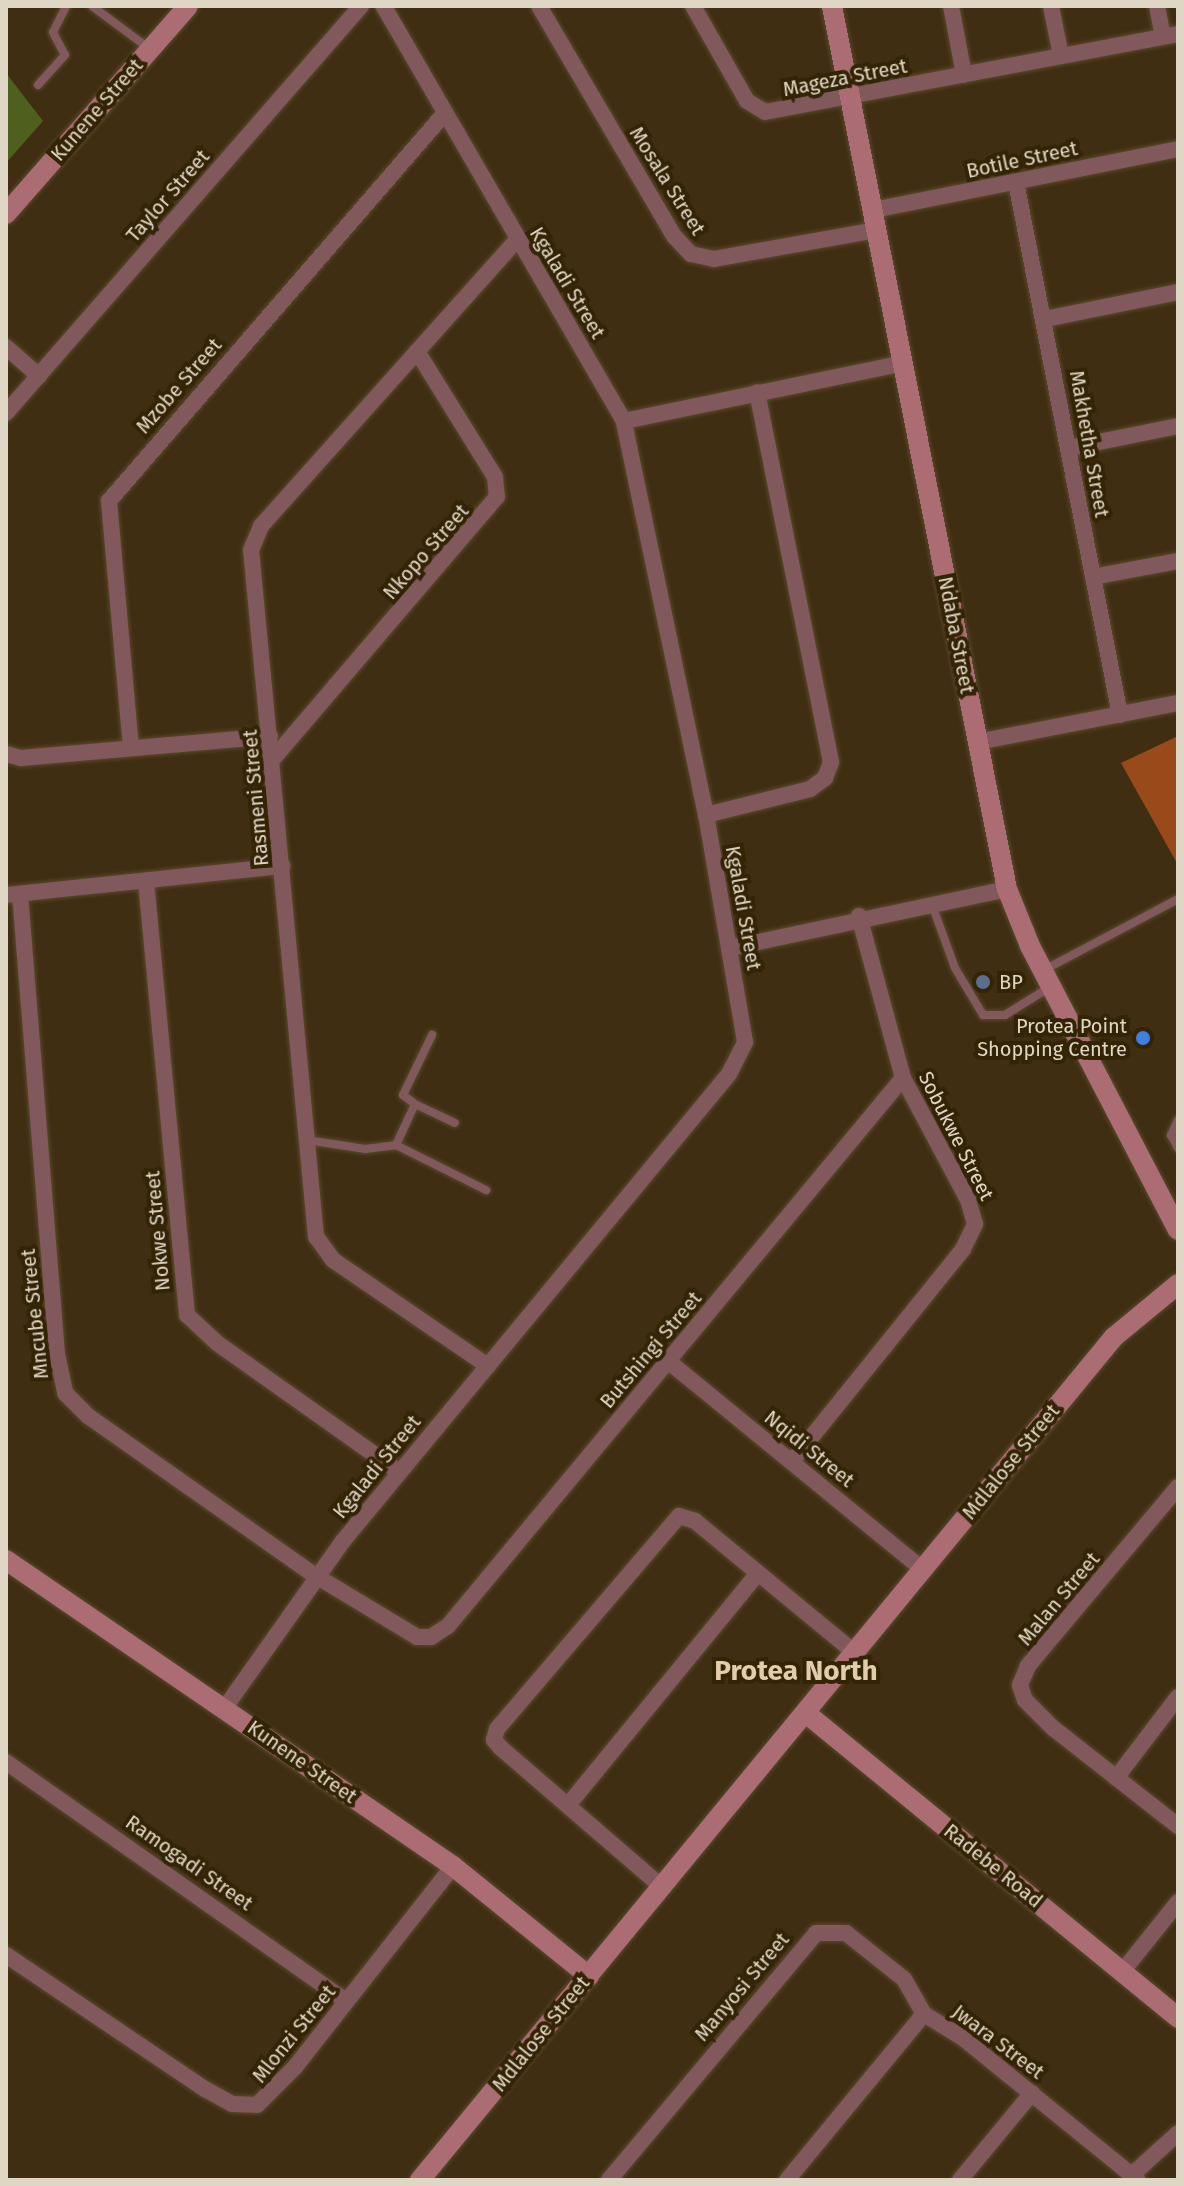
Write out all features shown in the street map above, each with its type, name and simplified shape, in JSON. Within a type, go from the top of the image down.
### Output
[{"type":"street","name":"Kunene Street","points":[[6,214],[188,6]]},
{"type":"street","name":"Taylor Street","points":[[6,413],[361,6]]},
{"type":"street","name":"Kgaladi Street","points":[[224,1709],[316,1576],[742,1053],[746,1032],[706,815],[624,421],[383,6]]},
{"type":"street","name":"Mosala Street","points":[[539,6],[674,236],[691,254],[714,259],[875,220]]},
{"type":"street","name":"Mageza Street","points":[[693,6],[756,109],[775,112],[1171,35],[1157,6]]},
{"type":"street","name":"Ndaba Street","points":[[832,6],[1007,889],[1046,979],[1178,1230]]},
{"type":"street","points":[[951,6],[964,75]]},
{"type":"street","points":[[1051,6],[1061,56]]},
{"type":"street","name":"Mzobe Street","points":[[131,748],[109,501],[445,113]]},
{"type":"street","name":"Botile Street","points":[[875,220],[1016,182],[1178,149]]},
{"type":"street","name":"Makhetha Street","points":[[1016,182],[1120,715]]},
{"type":"street","name":"Rasmeni Street","points":[[488,1366],[323,1251],[315,1231],[251,542],[518,239]]},
{"type":"street","points":[[1045,319],[1178,292]]},
{"type":"street","points":[[6,347],[39,376]]},
{"type":"street","name":"Nkopo Street","points":[[272,760],[497,497],[495,477],[417,351]]},
{"type":"street","points":[[624,421],[903,363]]},
{"type":"street","points":[[706,815],[810,789],[825,778],[831,762],[757,392]]},
{"type":"street","points":[[1069,448],[1178,426]]},
{"type":"street","points":[[1093,577],[1178,561]]},
{"type":"street","points":[[977,742],[1178,703]]},
{"type":"street","points":[[6,754],[21,758],[270,736]]},
{"type":"street","points":[[13,894],[282,866]]},
{"type":"street","name":"Nokwe Street","points":[[146,881],[187,1315],[209,1338],[399,1472]]},
{"type":"street","points":[[730,948],[859,916],[1007,889]]},
{"type":"street","name":"Mncube Street","points":[[13,894],[57,1354],[65,1393],[88,1416],[316,1576],[422,1638]]},
{"type":"street","name":"Sobukwe Street","points":[[793,1460],[973,1231],[972,1207],[903,1078],[859,916]]},
{"type":"street","name":"Butshingi Street","points":[[422,1638],[448,1626],[903,1078]]},
{"type":"street","name":"Mdlalose Street","points":[[420,2180],[807,1714],[1122,1327],[1178,1284]]},
{"type":"street","name":"Nqidi Street","points":[[668,1361],[793,1460],[923,1570]]},
{"type":"street","name":"Malan Street","points":[[1178,1487],[1020,1681],[1030,1707],[1178,1826]]},
{"type":"street","points":[[662,1887],[501,1748],[494,1740],[497,1729],[672,1519],[683,1516],[695,1521],[855,1653]]},
{"type":"street","name":"Kunene Street","points":[[6,1560],[453,1866],[589,1976]]},
{"type":"street","points":[[569,1804],[758,1573]]},
{"type":"street","points":[[1116,1778],[1178,1697]]},
{"type":"street","name":"Radebe Road","points":[[807,1714],[1178,2018]]},
{"type":"street","name":"Ramogadi Street","points":[[6,1762],[346,2001]]},
{"type":"street","name":"Mlonzi Street","points":[[6,1955],[191,2080],[239,2106],[257,2105],[273,2094],[453,1866]]},
{"type":"street","points":[[1122,1972],[1178,1902]]},
{"type":"street","name":"Manyosi Street","points":[[609,2180],[816,1933],[846,1933],[904,1979],[924,2014]]},
{"type":"street","name":"Jwara Street","points":[[787,2180],[924,2014],[1032,2093],[1136,2176]]},
{"type":"street","points":[[960,2180],[1032,2093]]},
{"type":"street","points":[[1136,2176],[1178,2133]]},
{"type":"lane","points":[[38,85],[65,55],[53,32],[66,6]]},
{"type":"lane","points":[[92,6],[150,49]]},
{"type":"lane","points":[[930,902],[955,968],[983,1015],[1005,1015],[1046,979],[1178,899]]},
{"type":"lane","points":[[432,1035],[403,1095],[455,1123]]},
{"type":"lane","points":[[396,1145],[415,1104]]},
{"type":"lane","points":[[1178,1120],[1171,1135],[1178,1148]]},
{"type":"lane","points":[[307,1140],[365,1149],[396,1145],[486,1190]]},
{"type":"green space","points":[[6,73],[43,121],[6,163]]},
{"type":"building","points":[[1178,736],[1178,865],[1121,763]]},
{"type":"place","name":"BP","points":[[983,982]]},
{"type":"place","name":"Protea Point Shopping Centre","points":[[1143,1038]]},
{"type":"district","name":"Protea North","points":[[796,1671]]}]
